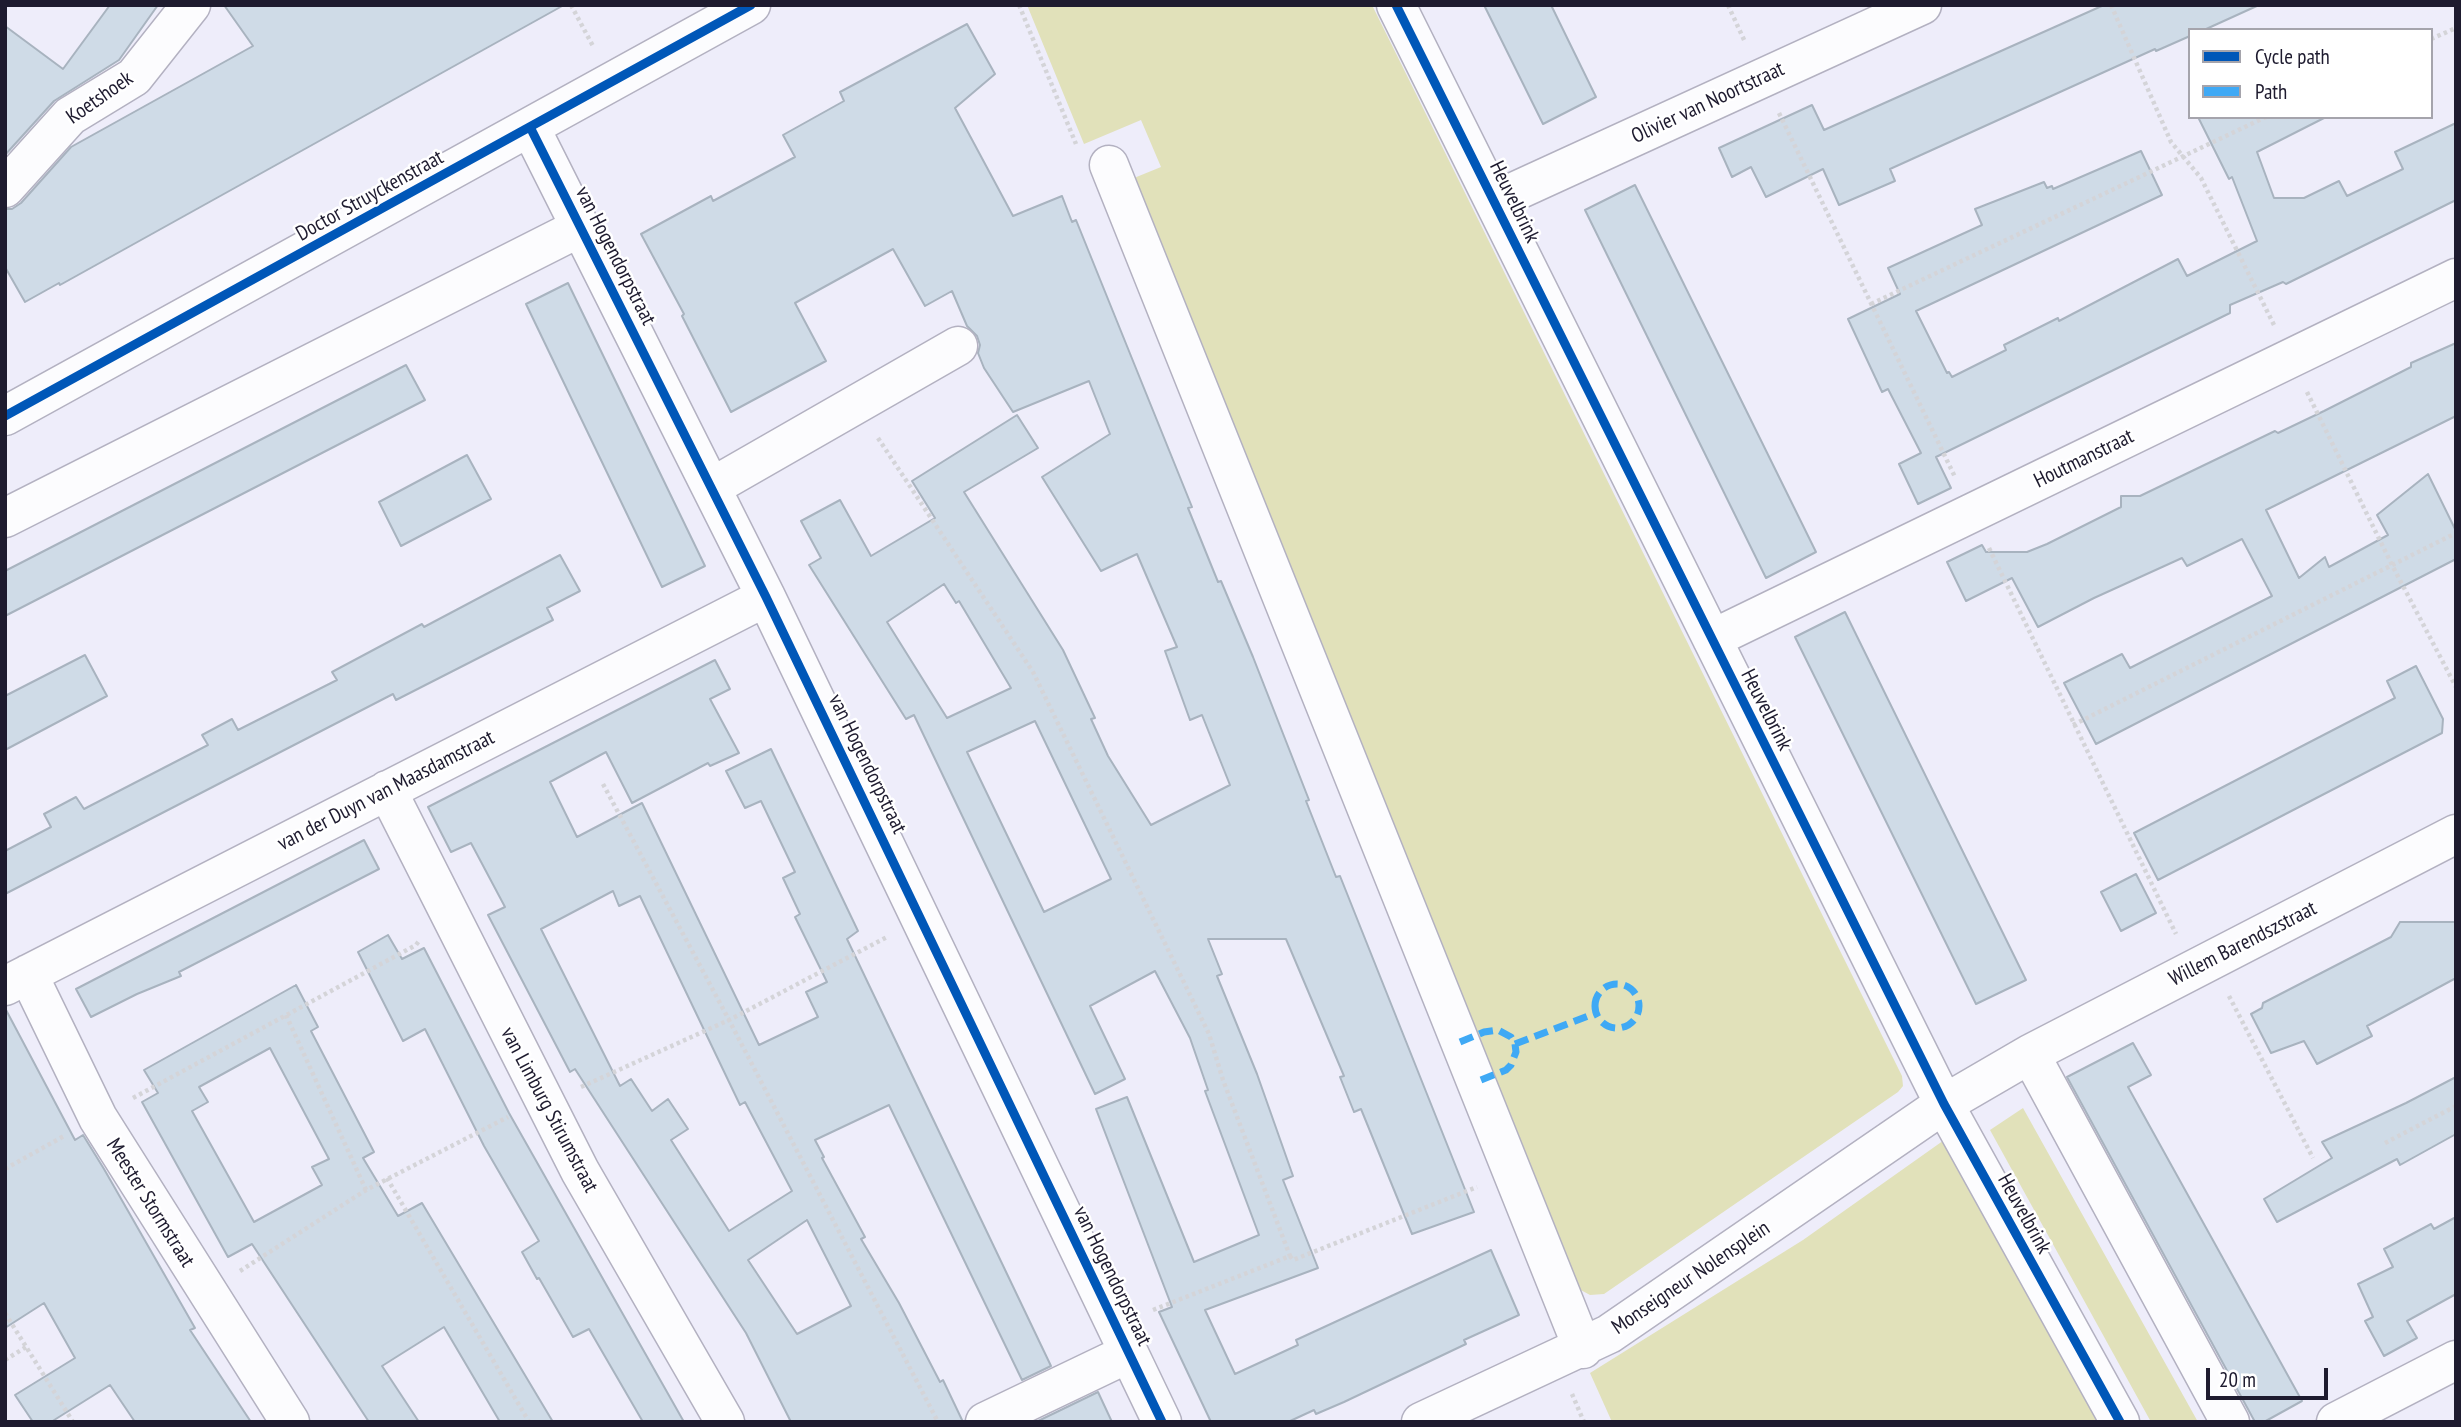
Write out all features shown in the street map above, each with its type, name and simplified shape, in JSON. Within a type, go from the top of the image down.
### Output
[{"type":"street","name":"Koetshoek","points":[[5,188],[70,116],[134,77],[191,5]]},
{"type":"street","name":"Doctor Struyckenstraat","points":[[5,416],[751,5]]},
{"type":"street","name":"Heuvelbrink","points":[[1396,5],[1944,1104],[2120,1422]]},
{"type":"street","name":"Olivier van Noortstraat","points":[[1494,201],[1923,5]]},
{"type":"street","name":"van Hogendorpstraat","points":[[530,127],[766,597],[1162,1422]]},
{"type":"street","points":[[1109,164],[1583,1349]]},
{"type":"street","points":[[5,518],[581,227]]},
{"type":"street","name":"Houtmanstraat","points":[[1712,639],[2456,278]]},
{"type":"street","points":[[712,487],[958,346]]},
{"type":"street","name":"van der Duyn van Maasdamstraat","points":[[17,980],[766,597]]},
{"type":"street","name":"van Limburg Stirumstraat","points":[[387,790],[543,1102],[645,1286],[725,1422]]},
{"type":"street","name":"Willem Barendszstraat","points":[[2030,1054],[2456,834]]},
{"type":"street","name":"Meester Stormstraat","points":[[17,980],[98,1118],[290,1422]]},
{"type":"street","points":[[1944,1104],[2030,1054],[2230,1422]]},
{"type":"street","name":"Monseigneur Nolensplein","points":[[1421,1422],[1583,1349],[1633,1319],[1944,1104]]},
{"type":"street","points":[[985,1422],[1123,1339]]},
{"type":"street","points":[[2336,1422],[2456,1360]]},
{"type":"path","points":[[1019,5],[1088,173],[1109,164]]},
{"type":"path","points":[[2433,38],[2456,28]]},
{"type":"path","points":[[1762,78],[2073,725],[2202,965],[2313,1158]]},
{"type":"path","points":[[1871,304],[2262,119]]},
{"type":"path","points":[[856,405],[1033,673],[1209,1034],[1223,1080],[1293,1260],[1513,1173]]},
{"type":"path","points":[[2073,725],[2456,533]]},
{"type":"path","points":[[603,784],[938,1422]]},
{"type":"path","points":[[207,1293],[387,1178],[543,1102],[585,1086],[729,1020],[922,919]]},
{"type":"path","points":[[5,1169],[416,945],[425,933],[452,920]]},
{"type":"path","points":[[286,1015],[366,1190]]},
{"type":"path","points":[[2385,1143],[2456,1106]]},
{"type":"path","points":[[387,1178],[529,1422]]},
{"type":"path","points":[[1123,1339],[1170,1302],[1290,1256]]},
{"type":"path","points":[[5,1312],[73,1422]]},
{"type":"path","points":[[5,1360],[26,1346]]},
{"type":"green space","points":[[1027,5],[1372,5],[1902,1076],[1903,1086],[1898,1092],[1604,1294],[1590,1295],[1577,1288],[1134,178],[1161,167],[1141,120],[1084,144]]},
{"type":"green space","points":[[2023,1108],[2198,1422],[2151,1422],[1990,1130]]},
{"type":"green space","points":[[1947,1138],[2101,1422],[1612,1422],[1590,1373],[1803,1240]]},
{"type":"building","points":[[110,5],[158,5],[119,60],[54,101],[5,155],[5,26],[63,69]]},
{"type":"building","points":[[224,5],[564,5],[25,302],[5,267],[5,209],[12,209],[21,203],[71,147],[253,46]]},
{"type":"building","points":[[1484,5],[1551,5],[1596,97],[1543,124]]},
{"type":"building","points":[[2104,5],[2259,5],[2208,28],[2188,28],[2188,37],[2156,51],[2155,49],[1890,169],[1895,181],[1839,205],[1823,169],[1766,197],[1751,167],[1732,177],[1719,148],[1812,105],[1824,130]]},
{"type":"building","points":[[967,24],[995,74],[955,108],[1013,216],[1062,196],[1072,222],[1076,220],[1192,507],[1188,508],[1253,657],[1336,877],[1340,876],[1474,1212],[1412,1234],[1361,1109],[1354,1112],[1340,1077],[1344,1076],[1286,939],[1208,939],[1222,974],[1217,976],[1257,1074],[1293,1176],[1283,1180],[1318,1268],[1205,1310],[1235,1374],[1298,1345],[1296,1340],[1491,1250],[1519,1315],[1464,1340],[1466,1344],[1316,1414],[1314,1410],[1288,1422],[1211,1422],[1159,1312],[1172,1307],[1096,1109],[1127,1097],[1194,1262],[1259,1235],[1205,1091],[1208,1090],[1190,1038],[1155,971],[1090,1006],[1125,1079],[1095,1094],[914,715],[906,719],[809,565],[821,558],[801,521],[840,500],[871,556],[935,518],[912,481],[1017,415],[1038,448],[964,492],[1063,650],[1095,718],[1091,719],[1108,756],[1151,825],[1230,785],[1202,715],[1190,720],[1165,651],[1177,647],[1137,554],[1101,571],[1042,477],[1110,434],[1089,381],[1013,412],[984,368],[978,353],[980,345],[977,336],[967,326],[952,291],[925,306],[893,249],[795,303],[826,361],[731,412],[682,316],[684,314],[641,234],[711,196],[713,201],[795,157],[783,135],[844,101],[840,92]],"holes":[[[944,584],[956,603],[959,601],[1011,688],[947,718],[887,622]],[[1035,721],[1111,879],[1044,912],[967,752]]]},
{"type":"building","points":[[2199,119],[2322,119],[2257,152],[2274,198],[2304,198],[2339,181],[2347,196],[2403,169],[2395,152],[2456,123],[2456,200],[2286,284],[2283,282],[2230,305],[2230,313],[1936,457],[1951,488],[1918,504],[1899,464],[1921,453],[1888,389],[1882,392],[1848,319],[1900,294],[1888,268],[1982,225],[1975,209],[2044,182],[2047,188],[2052,186],[2053,189],[2141,151],[2162,195],[1916,311],[1947,373],[1952,377],[2006,350],[2004,345],[2058,318],[2059,321],[2178,259],[2187,276],[2257,241],[2232,177],[2229,179]]},
{"type":"building","points":[[1635,185],[1816,552],[1766,578],[1585,210]]},
{"type":"building","points":[[568,283],[705,566],[662,587],[526,304]]},
{"type":"building","points":[[2456,343],[2456,416],[2266,510],[2299,578],[2325,557],[2329,567],[2388,535],[2377,515],[2428,474],[2456,531],[2456,559],[2096,744],[2064,683],[2122,654],[2130,668],[2272,596],[2242,539],[2187,566],[2182,558],[2038,627],[2012,578],[1966,601],[1947,562],[1982,545],[1986,552],[2027,552],[2047,544],[2121,507],[2121,496],[2140,496],[2275,431],[2278,433],[2411,367],[2411,363]]},
{"type":"building","points":[[406,365],[425,400],[5,616],[5,571]]},
{"type":"building","points":[[467,455],[491,499],[401,546],[379,502]]},
{"type":"building","points":[[560,555],[580,591],[547,608],[553,620],[396,700],[393,694],[5,894],[5,851],[51,827],[44,814],[76,797],[84,809],[208,745],[202,735],[232,719],[238,730],[337,680],[332,672]]},
{"type":"building","points":[[1845,612],[2026,980],[1976,1004],[1795,637]]},
{"type":"building","points":[[85,655],[107,696],[5,750],[5,696]]},
{"type":"building","points":[[715,660],[730,689],[710,699],[739,753],[710,766],[708,763],[632,803],[606,752],[550,782],[577,837],[642,803],[759,1045],[818,1017],[806,992],[827,982],[795,917],[800,914],[783,878],[795,872],[761,801],[745,808],[726,771],[771,749],[858,931],[847,939],[1051,1366],[1022,1380],[889,1105],[815,1140],[865,1237],[861,1239],[899,1303],[940,1382],[943,1380],[963,1422],[791,1422],[746,1333],[575,1069],[570,1072],[488,915],[505,907],[471,843],[451,852],[428,807]],"holes":[[[613,891],[619,906],[640,896],[740,1105],[745,1102],[792,1191],[729,1231],[671,1140],[688,1129],[668,1099],[652,1111],[631,1079],[620,1086],[541,929]],[[807,1220],[851,1306],[797,1334],[748,1260]]]},
{"type":"building","points":[[2416,666],[2443,719],[2442,733],[2158,880],[2134,833],[2395,698],[2387,681]]},
{"type":"building","points":[[364,840],[379,869],[179,972],[181,976],[91,1017],[76,989]]},
{"type":"building","points":[[2136,874],[2156,913],[2121,931],[2101,892]]},
{"type":"building","points":[[2400,922],[2456,922],[2456,978],[2367,1026],[2372,1036],[2317,1064],[2304,1041],[2271,1053],[2251,1014],[2262,1008],[2263,1003],[2391,937]]},
{"type":"building","points":[[388,935],[402,959],[424,948],[509,1113],[684,1422],[643,1422],[589,1329],[573,1337],[539,1278],[537,1279],[522,1252],[539,1241],[484,1146],[425,1029],[403,1041],[358,952]]},
{"type":"building","points":[[296,985],[318,1027],[311,1031],[374,1152],[363,1158],[398,1216],[422,1203],[553,1422],[500,1422],[444,1327],[382,1366],[419,1422],[369,1422],[252,1244],[228,1257],[142,1102],[158,1093],[144,1070]],"holes":[[[270,1048],[329,1159],[312,1167],[322,1185],[254,1222],[192,1111],[208,1102],[199,1087]]]},
{"type":"building","points":[[5,1008],[75,1140],[83,1135],[195,1328],[190,1330],[251,1422],[135,1422],[110,1385],[51,1422],[33,1422],[15,1395],[75,1358],[44,1303],[5,1328]]},
{"type":"building","points":[[2133,1043],[2151,1075],[2128,1087],[2302,1401],[2264,1422],[2255,1422],[2067,1077]]},
{"type":"building","points":[[2456,1077],[2456,1134],[2400,1165],[2397,1159],[2277,1222],[2264,1199],[2332,1158],[2322,1142]]},
{"type":"building","points":[[2456,1217],[2456,1294],[2407,1321],[2417,1338],[2384,1356],[2365,1321],[2373,1317],[2358,1284],[2393,1267],[2384,1249],[2431,1224],[2434,1229]]},
{"type":"building","points":[[1098,1392],[1112,1422],[1036,1422]]},
{"type":"marked path","points":[[1617,984],[1632,991],[1639,1006],[1632,1021],[1617,1028],[1602,1021],[1595,1006],[1602,991],[1617,984]]},
{"type":"marked path","points":[[1515,1044],[1596,1013]]},
{"type":"marked path","points":[[1460,1042],[1484,1032],[1498,1030],[1511,1037],[1515,1044],[1516,1052],[1506,1070],[1476,1082]]},
{"type":"cycle path","points":[[5,416],[751,5]]},
{"type":"cycle path","points":[[1396,5],[1944,1104],[2120,1422]]},
{"type":"cycle path","points":[[530,127],[766,597],[1162,1422]]}]
